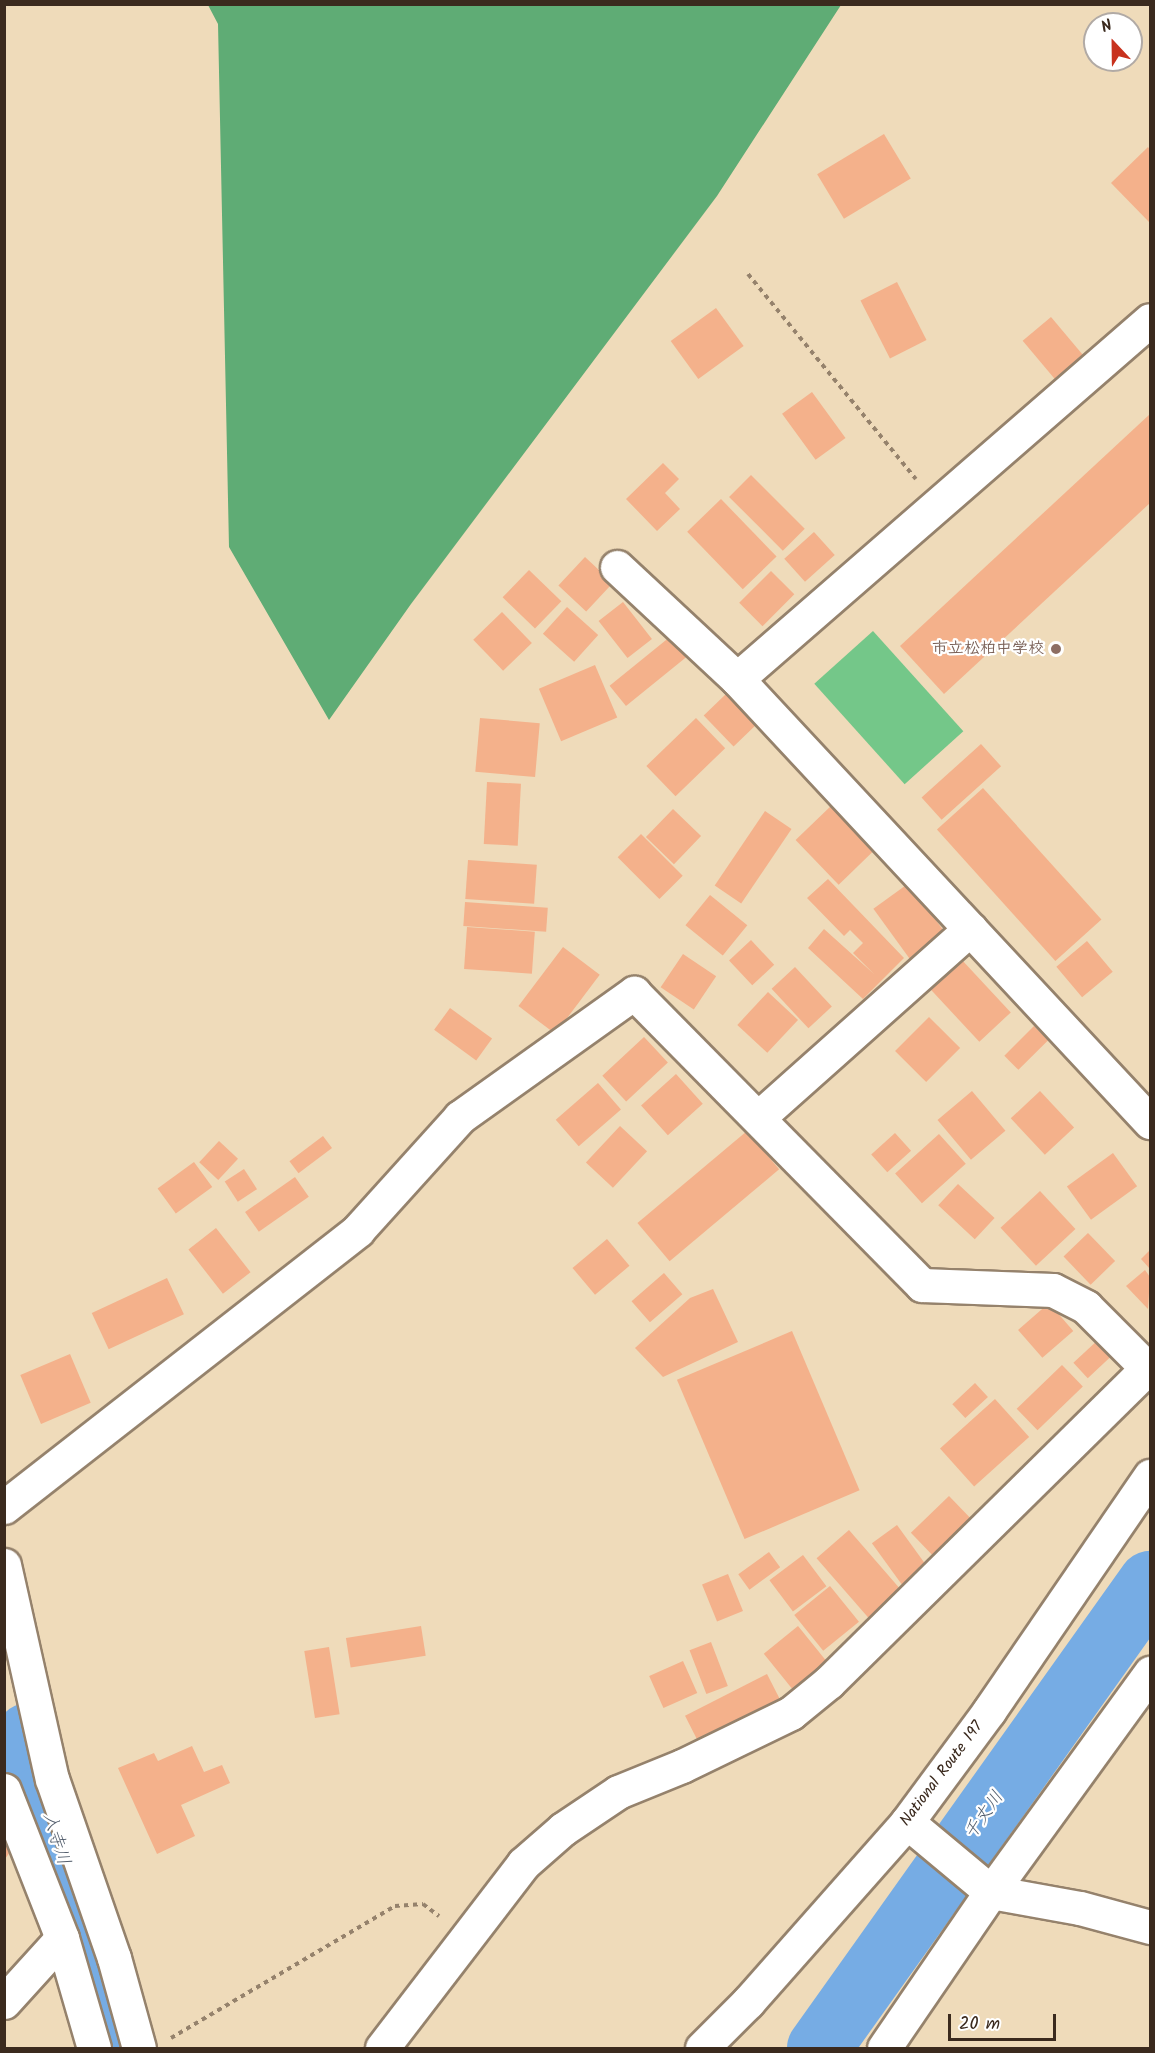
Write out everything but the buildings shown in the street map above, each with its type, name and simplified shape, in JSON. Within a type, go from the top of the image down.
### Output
[{"type":"main road","points":[[737,679],[1150,320]]},
{"type":"main road","points":[[617,567],[737,679],[1150,1122]]},
{"type":"main road","points":[[759,1117],[970,929]]},
{"type":"main road","points":[[4,1507],[358,1230],[460,1117],[634,993],[759,1117],[922,1285],[1053,1290],[1086,1307],[1149,1366],[829,1682],[791,1713],[682,1766],[618,1792],[563,1829],[523,1864],[382,2049]]},
{"type":"main road","name":"National Route 197","points":[[702,2049],[914,1827],[989,1711],[1150,1476]]},
{"type":"main road","points":[[4,1565],[52,1779],[114,1958],[151,2046]]},
{"type":"main road","points":[[884,2049],[990,1891],[1150,1673]]},
{"type":"main road","points":[[4,1790],[62,1938],[94,2049]]},
{"type":"main road","points":[[914,1827],[990,1891],[1080,1908],[1150,1926]]},
{"type":"main road","points":[[4,2002],[62,1938]]},
{"type":"main road","points":[[718,2049],[748,2002]]},
{"type":"path","points":[[748,274],[938,505]]},
{"type":"path","points":[[151,2046],[395,1906],[423,1904],[441,1917],[462,1944]]},
{"type":"green space","points":[[208,5],[841,5],[717,196],[411,604],[329,720],[229,547],[218,24]]},
{"type":"green space","points":[[873,631],[963,731],[905,784],[814,684]]},
{"type":"waterway","name":"千丈川","points":[[819,2048],[1150,1583]]},
{"type":"waterway","name":"入寺川","points":[[28,1735],[42,1797],[119,2048]]},
{"type":"place","name":"市立松柏中学校","points":[[1056,649]]}]
